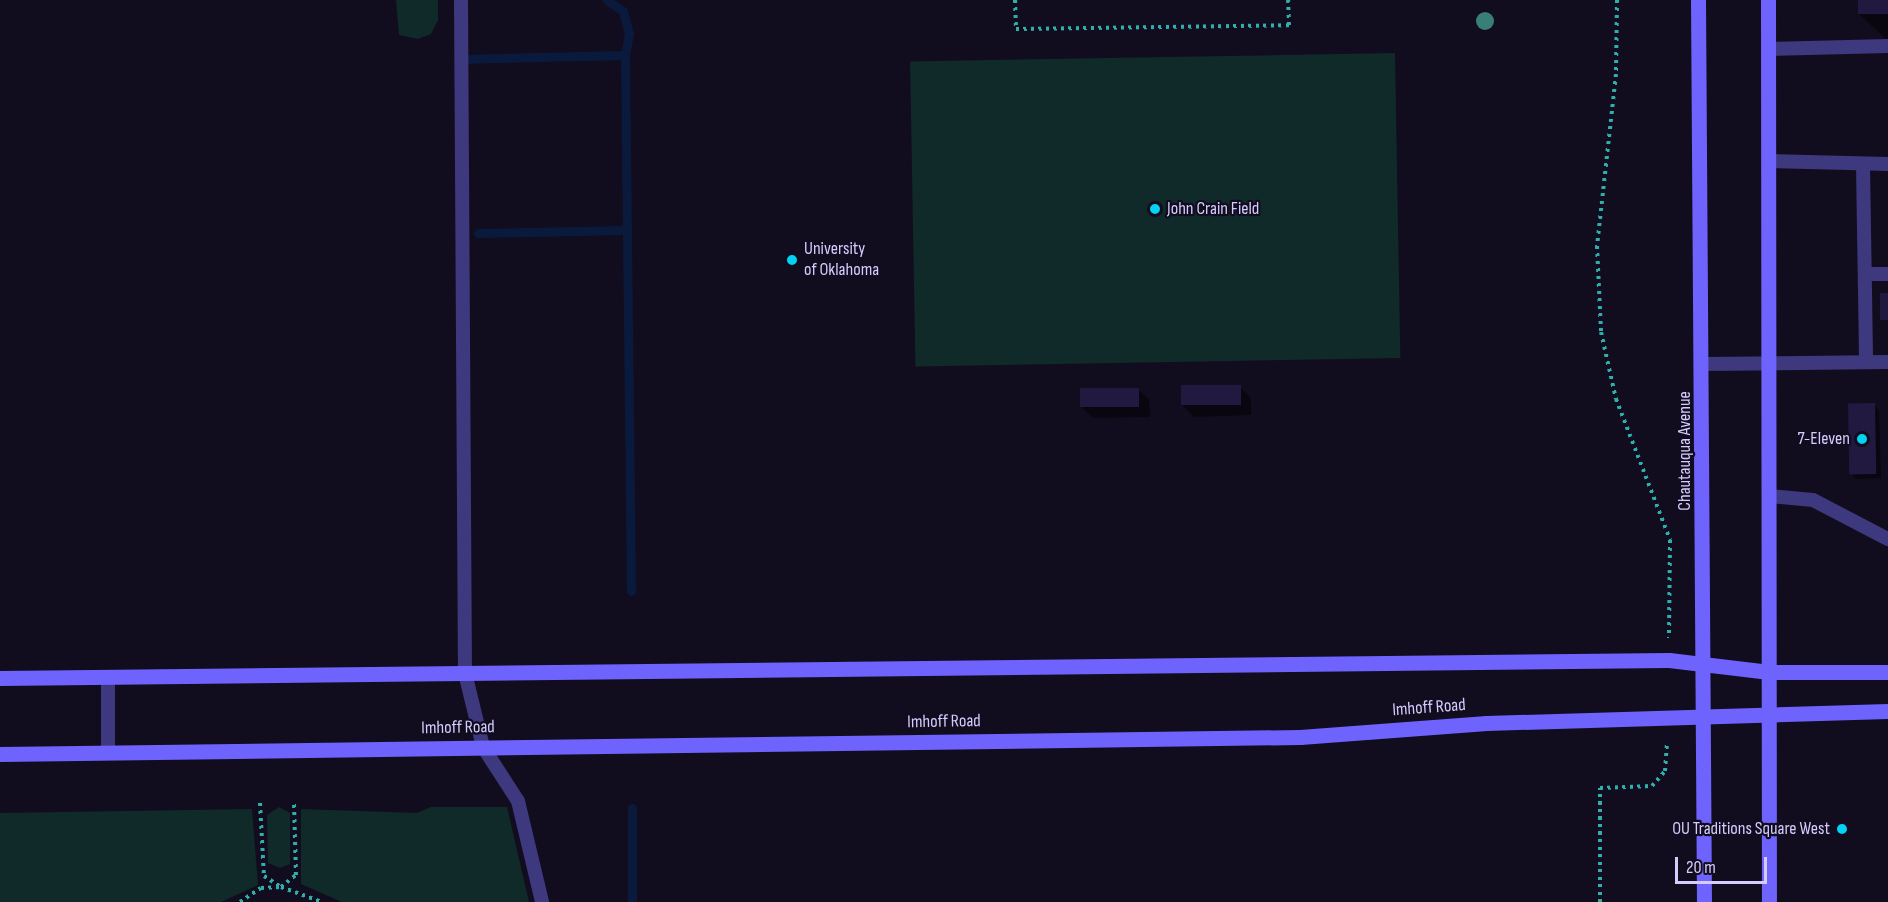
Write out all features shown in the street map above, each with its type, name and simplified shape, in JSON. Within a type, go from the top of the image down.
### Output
[{"type":"main road","name":"Chautauqua Avenue","points":[[1698,0],[1703,364],[1704,902]]},
{"type":"main road","points":[[1768,0],[1769,902]]},
{"type":"main road","points":[[0,678],[1704,663],[1769,672],[1888,672]]},
{"type":"main road","name":"Imhoff Road","points":[[0,754],[1300,736],[1486,723],[1704,719],[1888,711]]},
{"type":"lane","points":[[461,0],[465,673],[483,747],[518,801],[542,902]]},
{"type":"lane","points":[[1768,49],[1888,46]]},
{"type":"lane","points":[[1769,161],[1888,164]]},
{"type":"lane","points":[[1863,165],[1866,362]]},
{"type":"lane","points":[[1865,274],[1888,274]]},
{"type":"lane","points":[[1703,364],[1888,362]]},
{"type":"lane","points":[[1769,496],[1813,500],[1888,539]]},
{"type":"lane","points":[[108,677],[108,751]]},
{"type":"path","points":[[1015,0],[1016,29],[1289,25],[1288,0]]},
{"type":"path","points":[[1617,0],[1616,74],[1597,246],[1601,332],[1616,399],[1670,540],[1670,621]]},
{"type":"path","points":[[1600,902],[1600,788],[1652,786],[1665,771]]},
{"type":"path","points":[[260,803],[264,876],[281,887],[322,902]]},
{"type":"path","points":[[240,902],[261,888],[281,887],[296,875],[294,803]]},
{"type":"green space","points":[[396,0],[438,0],[438,20],[431,34],[418,39],[399,35]]},
{"type":"green space","name":"John Crain Field","points":[[1395,53],[1400,358],[915,366],[910,61]]},
{"type":"green space","points":[[279,807],[290,813],[290,864],[280,868],[268,863],[267,815]]},
{"type":"green space","points":[[431,807],[507,807],[529,902],[342,902],[301,884],[301,809],[417,813]]},
{"type":"green space","points":[[252,809],[258,885],[221,902],[0,902],[0,813]]},
{"type":"building","points":[[1858,0],[1888,0],[1888,14],[1858,14]]},
{"type":"building","points":[[1880,293],[1888,293],[1888,320],[1880,320]]},
{"type":"building","points":[[1181,385],[1241,385],[1241,405],[1181,405]]},
{"type":"building","points":[[1080,388],[1139,388],[1139,407],[1080,407]]},
{"type":"building","name":"7-Eleven","points":[[1848,403],[1875,403],[1876,474],[1849,474]]},
{"type":"waterway","points":[[607,0],[623,11],[629,33],[625,55],[631,591]]},
{"type":"waterway","points":[[461,59],[625,55]]},
{"type":"waterway","points":[[478,233],[627,230]]},
{"type":"waterway","points":[[632,808],[632,902]]},
{"type":"place","name":"John Crain Field","points":[[1155,209]]},
{"type":"place","name":"University of Oklahoma","points":[[792,260]]},
{"type":"place","name":"7-Eleven","points":[[1862,439]]},
{"type":"place","name":"OU Traditions Square West","points":[[1842,829]]}]
